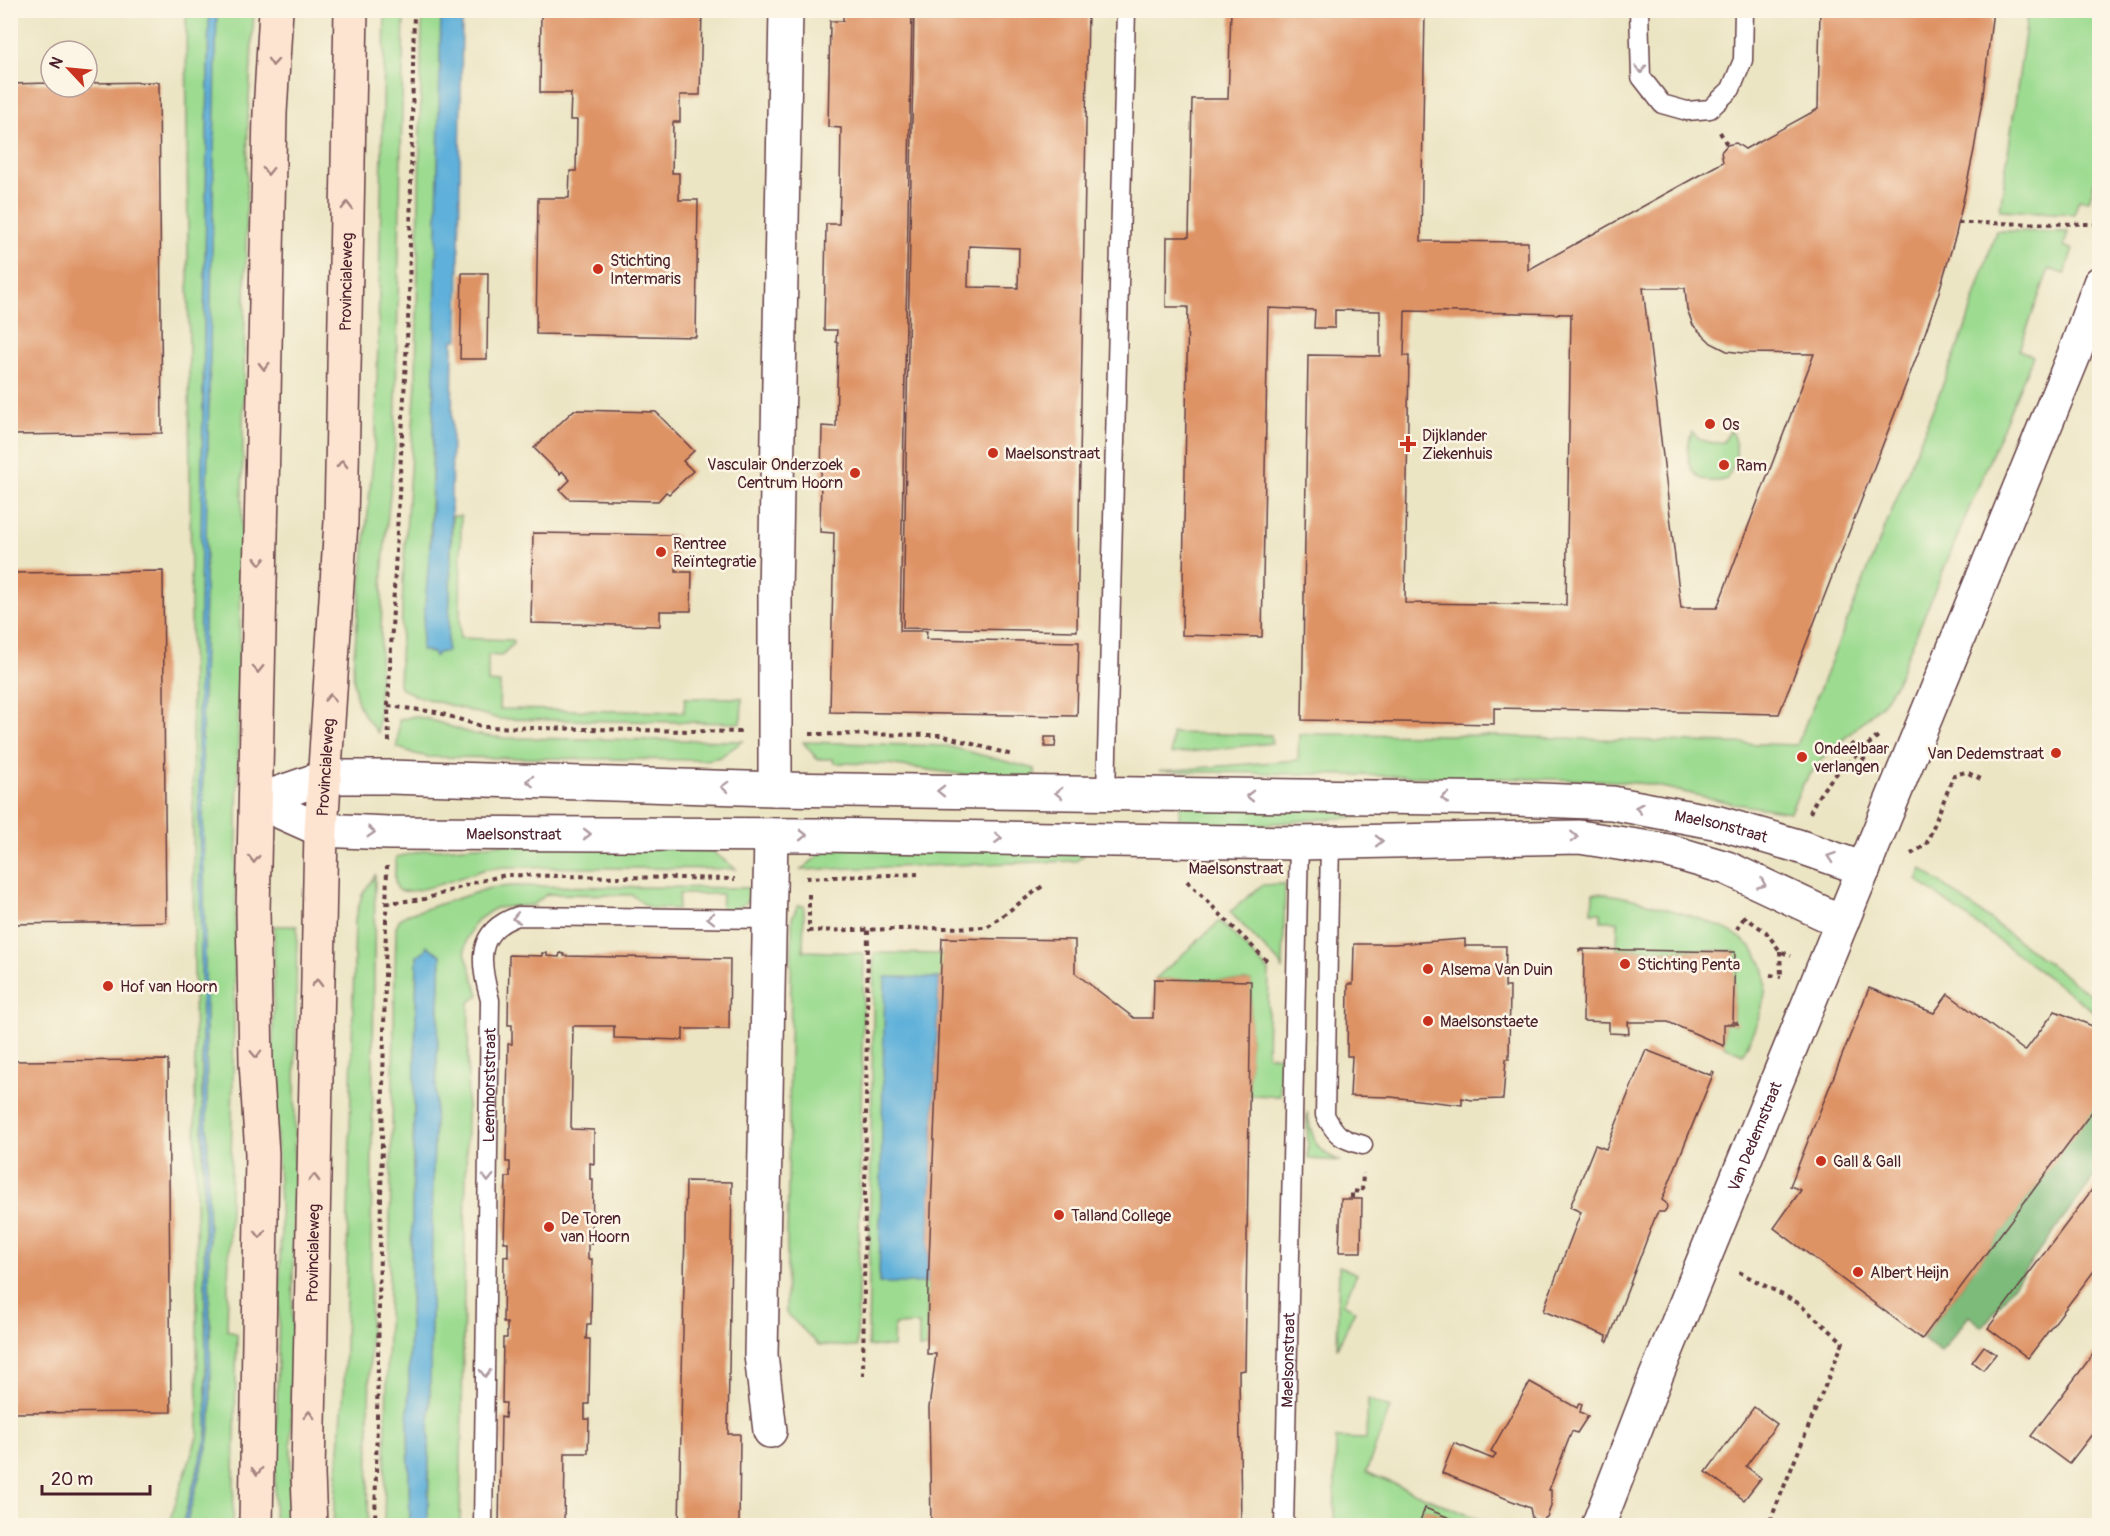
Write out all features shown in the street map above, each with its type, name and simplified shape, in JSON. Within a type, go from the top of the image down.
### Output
[{"type":"main road","points":[[256,1526],[262,1154],[253,965],[270,113],[276,10]]},
{"type":"main road","name":"Provincialeweg","points":[[310,1526],[309,1462],[321,830],[341,522],[351,10]]},
{"type":"street","points":[[775,789],[775,594],[786,10]]},
{"type":"street","name":"Van Dedemstraat","points":[[1598,1526],[1652,1386],[2074,355],[2100,283]]},
{"type":"street","name":"Maelsonstraat","points":[[256,801],[325,777],[389,777],[775,789],[1515,799],[1612,803],[1719,823],[1798,846],[1864,869]]},
{"type":"street","name":"Maelsonstraat","points":[[256,801],[321,830],[388,833],[1315,842],[1579,837],[1669,851],[1727,868],[1842,922]]},
{"type":"street","points":[[770,1431],[761,1355],[771,835]]},
{"type":"lane","points":[[1106,794],[1126,10]]},
{"type":"lane","points":[[1639,10],[1641,77],[1662,104],[1687,111],[1710,109],[1731,89],[1743,60],[1744,10]]},
{"type":"lane","points":[[1315,842],[1325,1115],[1333,1131],[1344,1140],[1363,1145]]},
{"type":"lane","name":"Maelsonstraat","points":[[1284,1526],[1296,980],[1315,842]]},
{"type":"lane","name":"Leemhorststraat","points":[[483,1526],[490,1000],[483,972],[482,952],[489,935],[502,921],[518,916],[769,919]]},
{"type":"path","points":[[1958,223],[2087,222],[2100,224]]},
{"type":"path","points":[[1798,846],[1813,805],[1833,776],[1883,732]]},
{"type":"path","points":[[1911,854],[1926,845],[1954,775],[1965,772],[1981,779]]},
{"type":"path","points":[[386,903],[425,899],[476,882],[506,875],[770,879],[923,874]]},
{"type":"path","points":[[1187,880],[1277,971],[1277,979],[1296,980]]},
{"type":"path","points":[[809,894],[809,931],[987,927],[1044,885]]},
{"type":"path","points":[[1766,932],[1780,892]]},
{"type":"path","points":[[1736,912],[1766,932],[1780,951],[1822,968]]},
{"type":"path","points":[[862,1376],[868,930]]},
{"type":"path","points":[[1738,1272],[1798,1303],[1843,1342],[1768,1526]]},
{"type":"green space","points":[[209,10],[202,482],[202,1094],[207,1436],[182,1525],[168,1526],[198,1434],[186,11]]},
{"type":"green space","points":[[254,10],[248,117],[227,1330],[237,1334],[233,1525],[186,1526],[209,1440],[211,1410],[202,732],[216,13],[217,11]]},
{"type":"green space","points":[[385,11],[404,11],[395,444],[383,564],[378,733],[365,717],[358,703],[353,667],[376,428]]},
{"type":"green space","points":[[422,11],[441,11],[427,652],[433,653],[450,601],[452,516],[461,516],[460,638],[513,640],[513,644],[501,656],[488,655],[488,682],[500,683],[499,709],[684,712],[685,698],[742,698],[741,723],[499,719],[417,696],[402,689],[399,685],[404,560],[416,382]]},
{"type":"green space","points":[[2028,11],[2099,11],[2099,166],[2089,201],[2079,199],[2074,214],[2000,210]]},
{"type":"green space","points":[[1996,231],[2068,232],[2064,246],[2073,250],[2064,274],[2049,269],[2019,350],[2033,356],[1896,683],[1882,704],[1821,760],[1803,784],[1790,812],[1736,804],[1648,784],[1597,780],[1159,771],[1298,760],[1299,734],[1460,735],[1797,745],[1964,332]]},
{"type":"green space","points":[[1731,430],[1736,444],[1736,455],[1727,479],[1715,481],[1698,476],[1689,462],[1689,443],[1692,432],[1706,442],[1718,443],[1723,442]]},
{"type":"green space","points":[[414,716],[473,734],[504,738],[743,741],[720,757],[707,760],[429,757],[397,747],[399,720]]},
{"type":"green space","points":[[1172,733],[1271,735],[1272,743],[1171,754]]},
{"type":"green space","points":[[803,742],[947,746],[1035,769],[1035,779],[1013,782],[888,764],[834,763],[833,759],[817,759]]},
{"type":"green space","points":[[1180,804],[1362,808],[1363,817],[1224,828],[1178,829]]},
{"type":"green space","points":[[499,844],[705,846],[736,869],[506,867],[483,870],[413,891],[404,891],[396,886],[396,857],[427,850]]},
{"type":"green space","points":[[829,847],[1085,848],[1083,856],[1076,861],[801,870]]},
{"type":"green space","points":[[1922,869],[2099,1001],[2099,1015],[1917,880]]},
{"type":"green space","points":[[375,875],[368,1525],[333,1525],[344,1388],[355,919],[362,895]]},
{"type":"green space","points":[[1285,884],[1283,970],[1281,965],[1230,912],[1262,885]]},
{"type":"green space","points":[[511,886],[754,888],[746,902],[737,908],[727,910],[721,910],[722,894],[679,894],[678,909],[649,908],[632,895],[547,894],[533,905],[495,908],[475,922],[466,940],[465,952],[479,995],[469,1003],[460,1525],[428,1525],[433,1170],[441,955],[425,951],[417,956],[408,1422],[410,1525],[384,1526],[396,927],[399,920],[406,915],[490,888]]},
{"type":"green space","points":[[1593,893],[1636,900],[1696,918],[1714,924],[1745,941],[1756,953],[1763,968],[1766,985],[1754,1031],[1743,1054],[1724,1046],[1724,1024],[1737,1024],[1733,1022],[1735,951],[1617,949],[1618,921],[1601,921],[1601,912],[1592,912]]},
{"type":"green space","points":[[798,905],[804,906],[803,951],[864,953],[857,1347],[819,1345],[786,1313],[792,918]]},
{"type":"green space","points":[[1220,921],[1269,971],[1267,1055],[1281,1056],[1280,1096],[1249,1095],[1251,981],[1155,979]]},
{"type":"green space","points":[[274,926],[297,926],[290,1526],[274,1525],[281,1225],[273,1062]]},
{"type":"green space","points":[[874,953],[945,954],[942,979],[886,977],[879,1283],[928,1282],[927,1348],[919,1348],[919,1324],[894,1325],[893,1347],[868,1346]]},
{"type":"green space","points":[[2099,1101],[2099,1171],[1983,1327],[1969,1316],[1941,1352],[1922,1339]]},
{"type":"green space","points":[[1307,1112],[1313,1136],[1320,1148],[1341,1161],[1308,1159]]},
{"type":"green space","points":[[1339,1266],[1357,1274],[1343,1304],[1355,1310],[1337,1349]]},
{"type":"green space","points":[[1368,1399],[1390,1408],[1366,1472],[1492,1525],[1468,1525],[1425,1508],[1418,1525],[1334,1526],[1336,1438],[1366,1439]]},
{"type":"water","points":[[217,10],[202,732],[211,1410],[209,1440],[186,1525],[182,1526],[207,1436],[198,731],[209,11]]},
{"type":"water","points":[[441,11],[462,11],[458,340],[453,340],[450,601],[447,651],[438,653],[435,657],[433,653],[421,650],[431,536]]},
{"type":"water","points":[[427,946],[441,955],[433,1170],[428,1525],[410,1526],[408,1422],[417,956]]},
{"type":"water","points":[[885,977],[939,978],[927,1283],[879,1283]]},
{"type":"building","points":[[541,10],[702,10],[700,95],[680,95],[680,122],[673,122],[672,173],[679,173],[679,200],[698,200],[696,337],[536,334],[538,198],[569,198],[570,171],[576,171],[577,120],[570,120],[571,93],[540,93]]},
{"type":"building","points":[[843,10],[912,10],[900,631],[927,631],[926,639],[1079,642],[1077,716],[830,712],[834,533],[820,532],[822,426],[836,427],[838,342],[836,342],[837,330],[824,330],[826,224],[839,224],[840,190],[841,128],[828,127],[830,21],[843,21]]},
{"type":"building","name":"Maelsonstraat","points":[[914,10],[1088,10],[1077,631],[903,628]],"holes":[[[969,246],[1019,248],[1018,288],[968,287]]]},
{"type":"building","points":[[1231,10],[1425,10],[1421,241],[1528,242],[1528,270],[1723,162],[1721,152],[1727,145],[1736,143],[1745,149],[1818,109],[1820,10],[1993,10],[1974,150],[1956,234],[1938,295],[1920,348],[1779,714],[1494,708],[1494,724],[1302,720],[1308,355],[1380,356],[1380,311],[1335,310],[1335,328],[1314,328],[1315,310],[1268,308],[1262,637],[1182,635],[1188,307],[1166,307],[1167,237],[1189,237],[1192,99],[1228,99]],"holes":[[[1643,288],[1685,288],[1687,309],[1693,325],[1711,343],[1727,351],[1814,354],[1717,608],[1681,608]],[[1405,311],[1571,314],[1566,605],[1405,603],[1409,356],[1404,356]]]},
{"type":"building","points":[[159,82],[162,433],[10,435],[10,84],[39,83],[39,99],[99,99],[99,83]]},
{"type":"building","points":[[462,273],[488,273],[487,359],[460,359]]},
{"type":"building","points":[[574,410],[656,412],[694,451],[683,461],[693,471],[669,494],[666,492],[658,501],[569,499],[560,490],[570,480],[562,471],[560,474],[534,448]]},
{"type":"building","points":[[533,533],[677,535],[676,572],[692,572],[691,611],[660,611],[660,626],[531,623]]},
{"type":"building","points":[[163,571],[166,922],[10,924],[10,573]]},
{"type":"building","points":[[1045,737],[1056,737],[1055,747],[1045,747]]},
{"type":"building","points":[[942,938],[1075,940],[1075,973],[1134,1018],[1153,1018],[1154,979],[1251,981],[1245,1370],[1239,1371],[1241,1526],[931,1526],[929,1408],[936,1354],[927,1354],[928,1286]]},
{"type":"building","name":"Maelsonstaete","points":[[1465,939],[1465,946],[1506,946],[1505,987],[1510,987],[1509,1059],[1506,1059],[1503,1099],[1462,1098],[1462,1105],[1391,1097],[1350,1096],[1352,1056],[1347,1056],[1348,984],[1353,984],[1354,944]]},
{"type":"building","points":[[1579,949],[1735,952],[1733,1022],[1738,1024],[1724,1024],[1724,1046],[1668,1022],[1628,1022],[1629,1034],[1609,1033],[1609,1022],[1583,1021],[1584,951],[1579,951]]},
{"type":"building","name":"De Toren van Hoorn","points":[[542,953],[559,957],[560,953],[564,956],[730,959],[729,1029],[683,1029],[683,1040],[614,1038],[614,1026],[573,1026],[571,1129],[594,1130],[594,1164],[590,1163],[590,1179],[593,1179],[592,1244],[588,1243],[588,1259],[592,1259],[591,1324],[587,1324],[586,1339],[590,1339],[589,1404],[585,1404],[585,1419],[589,1419],[588,1453],[565,1453],[564,1526],[499,1526],[501,1417],[505,1418],[506,1403],[502,1403],[503,1338],[507,1338],[507,1323],[503,1323],[504,1256],[508,1257],[508,1242],[504,1242],[506,1177],[510,1177],[510,1162],[506,1162],[508,1044],[512,1044],[512,1025],[508,1025],[509,955],[542,956]]},
{"type":"building","points":[[1869,988],[1934,1013],[1948,994],[2025,1051],[2055,1011],[2100,1029],[2100,1101],[1922,1339],[1774,1228],[1801,1190],[1790,1186]]},
{"type":"building","points":[[1646,1050],[1710,1075],[1712,1071],[1714,1072],[1662,1200],[1666,1203],[1667,1208],[1656,1215],[1608,1342],[1606,1341],[1607,1336],[1543,1311],[1581,1212],[1570,1207],[1595,1145],[1606,1149]]},
{"type":"building","points":[[168,1060],[171,1412],[10,1413],[10,1061]]},
{"type":"building","points":[[2100,1179],[2100,1263],[2028,1358],[1988,1328]]},
{"type":"building","points":[[686,1181],[732,1182],[728,1434],[740,1434],[739,1526],[679,1526]]},
{"type":"building","points":[[1341,1199],[1362,1199],[1361,1252],[1339,1252]]},
{"type":"building","points":[[2100,1345],[2100,1424],[2069,1464],[2031,1436]]},
{"type":"building","points":[[1984,1346],[1996,1354],[1983,1370],[1972,1362]]},
{"type":"building","points":[[1530,1382],[1577,1408],[1579,1403],[1582,1404],[1580,1412],[1588,1416],[1577,1433],[1572,1431],[1549,1490],[1551,1490],[1551,1506],[1547,1517],[1539,1522],[1532,1518],[1530,1508],[1442,1473],[1454,1443],[1493,1459],[1496,1454],[1491,1451]]},
{"type":"building","points":[[1754,1407],[1777,1424],[1746,1466],[1761,1478],[1744,1500],[1706,1472]]},
{"type":"building","points":[[1425,1508],[1467,1525],[1467,1526],[1418,1526]]},
{"type":"place","name":"Stichting Intermaris","points":[[598,269]]},
{"type":"place","name":"Os","points":[[1710,424]]},
{"type":"place","name":"Dijklander Ziekenhuis","points":[[1408,444]]},
{"type":"place","name":"Maelsonstraat","points":[[993,453]]},
{"type":"place","name":"Ram","points":[[1724,465]]},
{"type":"place","name":"Vasculair Onderzoek Centrum Hoorn","points":[[855,473]]},
{"type":"place","name":"Rentree Reïntegratie","points":[[661,552]]},
{"type":"place","name":"Van Dedemstraat","points":[[2056,753]]},
{"type":"place","name":"Ondeelbaar verlangen","points":[[1802,757]]},
{"type":"place","name":"Stichting Penta","points":[[1625,964]]},
{"type":"place","name":"Alsema Van Duin","points":[[1428,969]]},
{"type":"place","name":"Hof van Hoorn","points":[[108,986]]},
{"type":"place","name":"Maelsonstaete","points":[[1428,1021]]},
{"type":"place","name":"Gall & Gall","points":[[1821,1161]]},
{"type":"place","name":"Talland College","points":[[1059,1215]]},
{"type":"place","name":"De Toren van Hoorn","points":[[549,1227]]},
{"type":"place","name":"Albert Heijn","points":[[1858,1272]]}]
